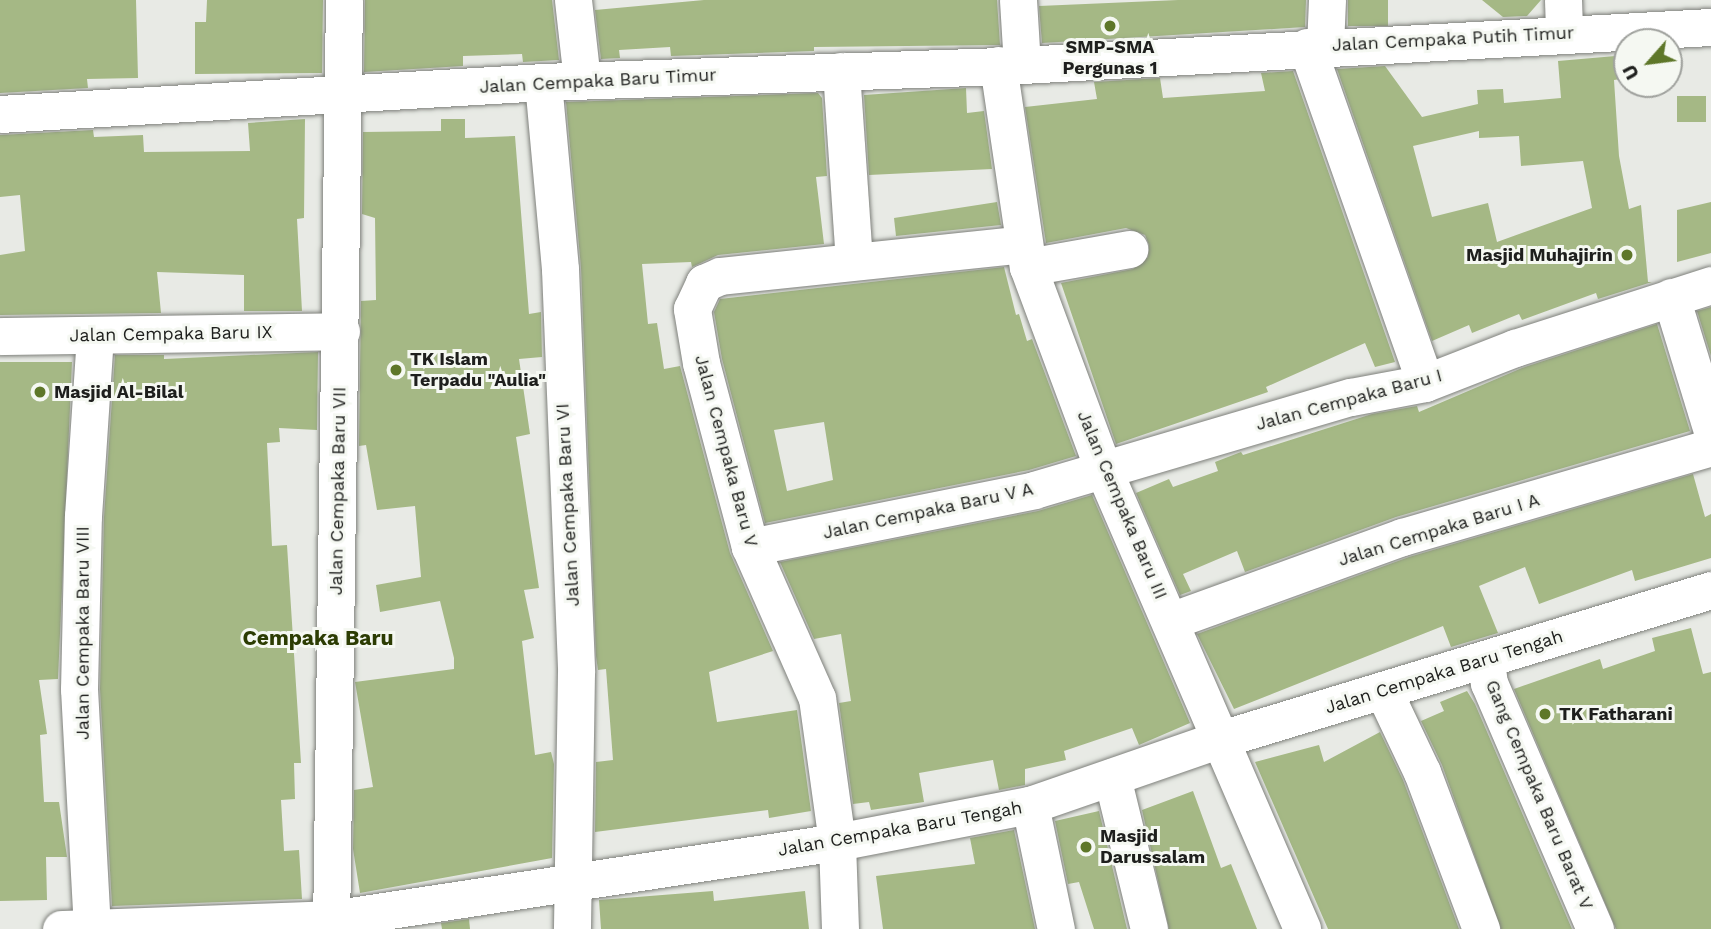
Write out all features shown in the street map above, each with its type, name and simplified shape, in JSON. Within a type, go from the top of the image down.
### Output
[{"type":"street","name":"Jalan Cempaka Baru VII","points":[[331,924],[341,331],[340,96],[344,0]]},
{"type":"street","points":[[573,0],[582,80]]},
{"type":"street","name":"Jalan Cempaka Baru III","points":[[1018,0],[1010,65],[1025,256],[1104,471],[1170,621],[1218,740],[1302,929]]},
{"type":"street","points":[[1327,0],[1316,47],[1425,383]]},
{"type":"street","name":"Jalan Cempaka Putih Timur","points":[[1196,53],[1316,47],[1564,16],[1711,27]]},
{"type":"street","name":"Jalan Cempaka Baru Timur","points":[[0,114],[582,80],[1010,65],[1196,53]]},
{"type":"street","points":[[841,71],[854,260]]},
{"type":"street","name":"Jalan Cempaka Baru VI","points":[[543,82],[560,269],[576,672],[572,929]]},
{"type":"street","name":"Jalan Cempaka Baru V","points":[[840,929],[837,842],[817,698],[750,547],[701,363],[692,309],[697,293],[704,283],[720,276],[854,260],[1025,256],[1129,249]]},
{"type":"street","name":"Jalan Cempaka Baru I","points":[[1104,471],[1351,397],[1425,383],[1711,285]]},
{"type":"street","points":[[1671,297],[1711,428]]},
{"type":"street","name":"Jalan Cempaka Baru IX","points":[[0,336],[95,337],[341,331]]},
{"type":"street","name":"Jalan Cempaka Baru VIII","points":[[82,929],[79,690],[83,516],[95,337]]},
{"type":"street","name":"Jalan Cempaka Baru I A","points":[[1170,621],[1402,537],[1711,447]]},
{"type":"street","name":"Jalan Cempaka Baru V A","points":[[750,547],[1020,493],[1104,471]]},
{"type":"street","name":"Jalan Cempaka Baru Tengah","points":[[82,929],[331,924],[572,881],[837,842],[1030,805],[1218,740],[1711,590]]},
{"type":"street","name":"Gang Cempaka Baru Barat V","points":[[1486,660],[1489,683],[1595,929]]},
{"type":"street","points":[[1383,690],[1422,772],[1481,929]]},
{"type":"street","points":[[1112,777],[1149,929]]},
{"type":"street","points":[[1030,805],[1056,929]]},
{"type":"building","points":[[0,0],[136,0],[138,78],[87,79],[88,88],[0,93]]},
{"type":"building","points":[[207,0],[323,0],[322,73],[195,74],[195,22],[206,22]]},
{"type":"building","points":[[365,0],[552,0],[559,60],[523,62],[522,54],[463,56],[463,66],[364,72]]},
{"type":"building","points":[[704,0],[997,0],[1000,45],[814,47],[814,51],[671,56],[670,47],[619,50],[620,58],[601,59],[595,10]]},
{"type":"building","points":[[1178,0],[1306,0],[1305,27],[1042,43],[1039,6]]},
{"type":"building","points":[[1348,0],[1388,0],[1388,26],[1348,26]]},
{"type":"building","points":[[1482,0],[1541,0],[1527,16],[1503,17]]},
{"type":"building","points":[[1613,56],[1613,98],[1615,98],[1619,156],[1629,209],[1641,205],[1648,282],[1652,282],[1598,299],[1596,293],[1522,320],[1519,314],[1472,333],[1469,325],[1432,341],[1337,69],[1385,66],[1422,117],[1478,104],[1477,90],[1503,89],[1504,103],[1561,98],[1558,61]],"holes":[[[1479,131],[1479,138],[1519,136],[1521,166],[1583,161],[1592,208],[1497,242],[1488,203],[1432,217],[1413,146]]]},
{"type":"building","points":[[1293,71],[1395,362],[1375,367],[1365,343],[1266,387],[1268,392],[1116,444],[1061,283],[1133,269],[1148,257],[1149,245],[1145,235],[1126,228],[1046,243],[1025,107],[1097,99],[1094,82],[1160,78],[1163,98],[1265,91],[1261,73]]},
{"type":"building","points":[[966,88],[967,113],[984,111],[992,169],[869,175],[864,95]]},
{"type":"building","points":[[818,93],[822,98],[827,176],[816,177],[824,244],[718,255],[692,267],[691,262],[642,264],[648,324],[657,323],[664,369],[680,366],[730,553],[773,651],[709,672],[717,722],[797,710],[811,811],[769,818],[768,810],[595,832],[596,762],[613,760],[606,669],[598,670],[596,656],[581,268],[566,102]]},
{"type":"building","points":[[1706,96],[1706,122],[1677,122],[1677,98]]},
{"type":"building","points":[[305,119],[304,218],[297,219],[302,311],[244,311],[244,275],[157,272],[161,313],[0,315],[0,255],[25,251],[20,195],[0,197],[0,135],[93,130],[94,137],[143,135],[144,152],[250,151],[248,123]]},
{"type":"building","points":[[441,119],[465,119],[465,138],[515,136],[529,314],[541,312],[542,357],[519,359],[530,434],[516,437],[539,588],[524,590],[534,638],[522,641],[535,755],[551,752],[554,764],[552,858],[360,893],[353,849],[354,790],[373,787],[355,682],[454,669],[454,658],[440,601],[380,612],[376,585],[421,577],[415,506],[377,510],[366,445],[359,446],[361,301],[376,300],[375,218],[362,214],[363,132],[441,131]]},
{"type":"building","points":[[997,202],[1001,225],[896,236],[894,218]]},
{"type":"building","points":[[1711,202],[1711,253],[1677,262],[1677,210]]},
{"type":"building","points":[[1004,267],[1016,315],[1019,314],[1027,341],[1032,339],[1076,456],[1029,470],[765,523],[722,359],[714,312],[720,299]],"holes":[[[824,422],[833,480],[787,491],[774,430]]]},
{"type":"building","points":[[1711,307],[1711,356],[1697,311]]},
{"type":"building","points":[[1657,324],[1690,431],[1396,517],[1245,572],[1237,551],[1183,574],[1191,591],[1180,595],[1136,493],[1169,479],[1173,487],[1218,471],[1215,462],[1241,452],[1243,455],[1372,414],[1417,406],[1419,412],[1522,368]]},
{"type":"building","points":[[318,352],[317,430],[279,428],[280,442],[267,443],[272,546],[287,545],[301,763],[294,763],[295,799],[281,800],[284,851],[299,850],[302,899],[112,906],[100,689],[104,517],[115,355],[164,355],[164,359]]},
{"type":"building","points":[[0,362],[72,362],[58,679],[39,680],[47,734],[40,735],[44,802],[59,802],[67,857],[46,857],[47,900],[0,901]]},
{"type":"building","points":[[1693,474],[1705,517],[1711,514],[1711,558],[1635,581],[1632,570],[1539,604],[1525,567],[1479,586],[1498,633],[1451,647],[1443,626],[1234,709],[1197,634],[1409,557]]},
{"type":"building","points":[[1092,495],[1190,723],[1139,745],[1132,728],[1064,751],[1066,760],[1025,769],[1025,785],[999,790],[993,760],[919,773],[924,802],[871,810],[869,802],[853,804],[839,703],[851,701],[841,634],[814,639],[780,562],[1038,511]]},
{"type":"building","points":[[1691,628],[1703,674],[1711,672],[1711,929],[1616,929],[1514,689],[1600,659],[1603,669],[1655,651],[1652,638]]},
{"type":"building","points":[[1467,691],[1572,929],[1501,929],[1442,765],[1421,721],[1444,711],[1440,702]]},
{"type":"building","points":[[1380,732],[1403,780],[1459,929],[1328,929],[1255,762],[1319,745],[1324,762]]},
{"type":"building","points":[[1193,791],[1221,868],[1231,864],[1257,929],[1169,929],[1142,810]]},
{"type":"building","name":"Masjid Darussalam","points":[[1099,811],[1127,929],[1094,929],[1079,882],[1068,884],[1055,821]]},
{"type":"building","points":[[1014,830],[1035,929],[883,929],[876,876],[975,864],[970,838]]},
{"type":"building","points":[[713,891],[714,901],[805,891],[809,929],[601,929],[599,900]]},
{"type":"building","points":[[469,919],[470,929],[442,929],[441,923]]},
{"type":"place","name":"SMP-SMA Pergunas 1","points":[[1110,26]]},
{"type":"place","name":"Masjid Muhajirin","points":[[1627,255]]},
{"type":"place","name":"TK Islam Terpadu \"Aulia\"","points":[[396,370]]},
{"type":"place","name":"Masjid Al-Bilal","points":[[40,392]]},
{"type":"place","name":"TK Fatharani","points":[[1545,714]]},
{"type":"place","name":"Masjid Darussalam","points":[[1086,847]]},
{"type":"district","name":"Cempaka Baru","points":[[318,638]]}]
